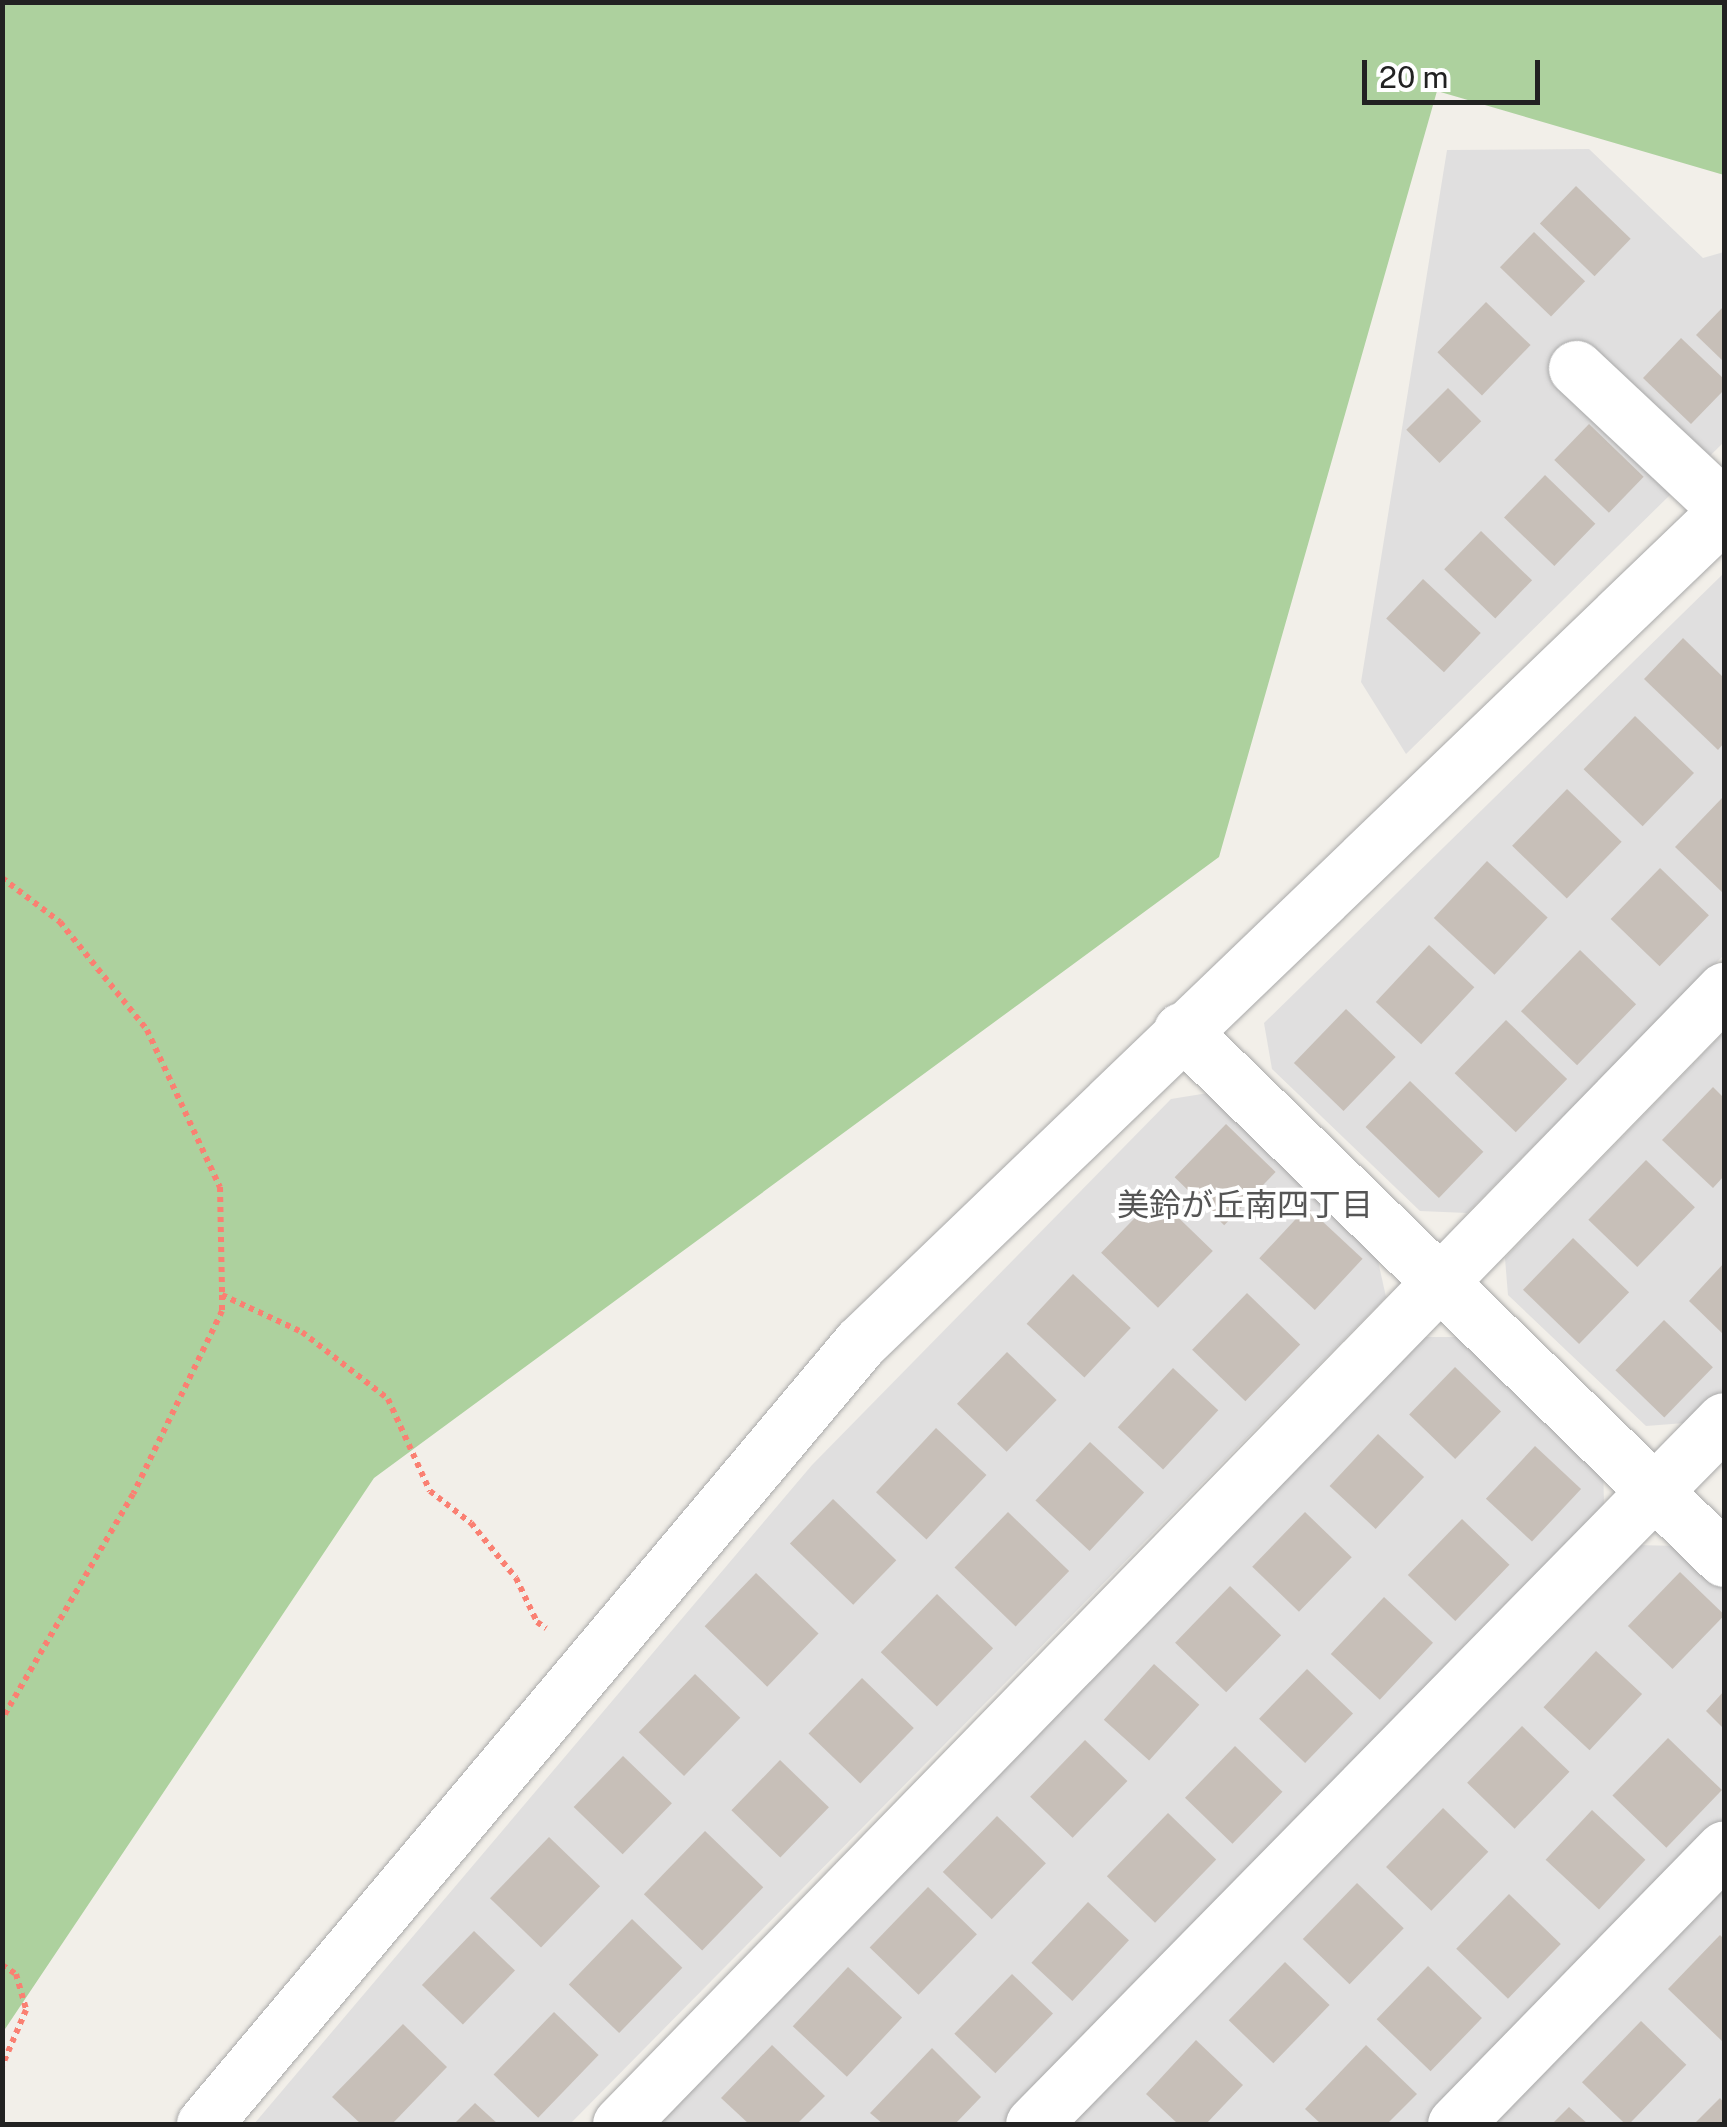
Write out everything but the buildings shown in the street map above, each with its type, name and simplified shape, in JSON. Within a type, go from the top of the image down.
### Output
[{"type":"street","points":[[204,2124],[860,1343],[1724,510],[1576,368]]},
{"type":"street","points":[[620,2124],[1724,990]]},
{"type":"street","points":[[1181,1030],[1724,1558]]},
{"type":"street","points":[[1033,2124],[1724,1420]]},
{"type":"street","points":[[1455,2124],[1724,1848]]},
{"type":"path","points":[[2,878],[60,922],[147,1030],[220,1187],[222,1295],[222,1311],[133,1494],[2,1719]]},
{"type":"path","points":[[222,1295],[302,1332],[388,1400],[430,1492],[470,1523],[516,1578],[537,1622],[551,1630]]},
{"type":"path","points":[[2,1965],[16,1974],[26,2010],[2,2066]]},
{"type":"shaded area","points":[[1589,149],[1703,258],[1724,252],[1724,442],[1406,754],[1361,682],[1447,150]]},
{"type":"shaded area","points":[[1724,573],[1724,955],[1467,1213],[1420,1211],[1272,1069],[1264,1023]]},
{"type":"shaded area","points":[[1724,1032],[1724,1395],[1698,1422],[1646,1426],[1508,1295],[1505,1258]]},
{"type":"shaded area","points":[[1208,1093],[1376,1252],[1386,1297],[570,2124],[254,2124],[812,1465],[1171,1099]]},
{"type":"shaded area","points":[[1421,1337],[1467,1337],[1603,1463],[1604,1505],[1002,2124],[649,2124]]},
{"type":"shaded area","points":[[1634,1545],[1682,1546],[1724,1587],[1724,1826],[1427,2124],[1067,2124]]},
{"type":"shaded area","points":[[1724,1887],[1724,2124],[1495,2124]]},
{"type":"green space","points":[[3,2],[1724,3],[1724,175],[1437,91],[1219,857],[374,1478],[3,2032]]},
{"type":"district","name":"美鈴が丘南四丁目","points":[[1245,1205]]}]
